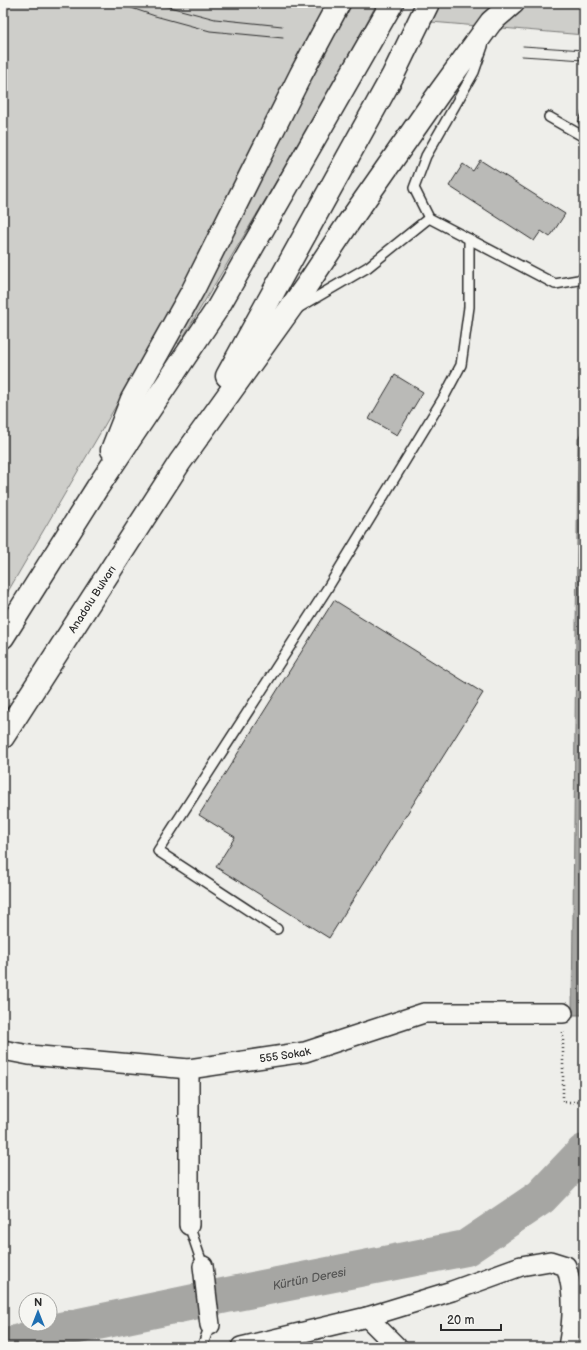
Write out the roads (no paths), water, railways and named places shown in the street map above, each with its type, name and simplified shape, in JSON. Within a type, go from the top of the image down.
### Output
[{"type":"highway","points":[[97,488],[132,400],[193,290],[301,74],[339,3]]},
{"type":"highway","points":[[3,637],[97,488],[217,309],[392,3]]},
{"type":"highway","points":[[180,462],[393,74],[428,3]]},
{"type":"highway","points":[[180,462],[285,316],[440,92],[491,22],[513,3]]},
{"type":"highway","name":"Anadolu Bulvarı","points":[[3,737],[180,462]]},
{"type":"street","name":"555 Sokak","points":[[3,1050],[29,1055],[189,1069],[305,1052],[424,1013],[563,1013]]},
{"type":"street","points":[[189,1069],[189,1225]]},
{"type":"street","points":[[241,1347],[367,1317],[452,1291],[521,1266],[550,1261],[566,1266],[571,1280],[572,1326],[568,1347]]},
{"type":"street","points":[[203,1266],[210,1325]]},
{"type":"street","points":[[367,1317],[397,1347]]},
{"type":"lane","points":[[491,22],[474,72],[426,156],[414,188],[429,218],[469,239],[555,284],[578,280],[584,277]]},
{"type":"lane","points":[[549,117],[584,137]]},
{"type":"lane","points":[[285,316],[368,267],[429,218]]},
{"type":"lane","points":[[277,929],[158,851],[327,589],[444,397],[461,366],[469,307],[469,239]]},
{"type":"lane","points":[[189,1225],[203,1266]]},
{"type":"lane","points":[[202,1347],[210,1325]]},
{"type":"waterway","name":"Kürtün Deresi","points":[[3,1347],[55,1331],[227,1295],[466,1248],[541,1197],[584,1152]]},
{"type":"tram line","points":[[117,3],[155,16],[210,31],[283,38]]},
{"type":"tram line","points":[[154,3],[215,19],[282,26]]},
{"type":"tram line","points":[[523,46],[584,50]]},
{"type":"tram line","points":[[522,56],[584,60]]}]
